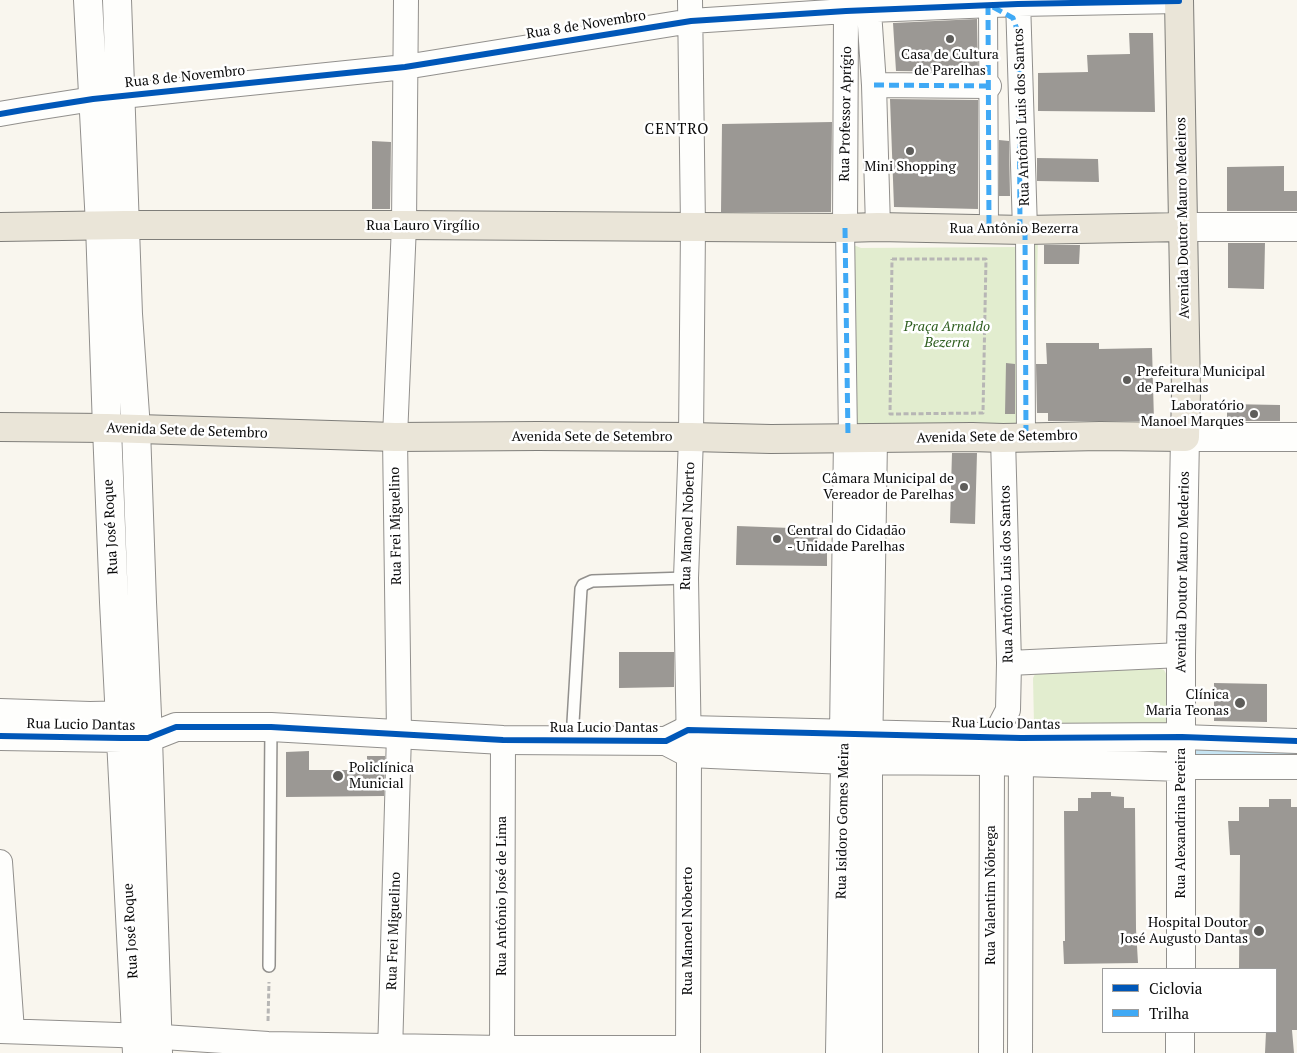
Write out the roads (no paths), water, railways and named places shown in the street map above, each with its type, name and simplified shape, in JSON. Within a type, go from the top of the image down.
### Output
[{"type":"main road","name":"Avenida Doutor Mauro Medeiros","points":[[1179,0],[1186,391],[1184,437]]},
{"type":"main road","name":"Rua Lauro Virgílio","points":[[0,227],[113,225],[845,228]]},
{"type":"main road","name":"Rua Antônio Bezerra","points":[[845,228],[1023,230],[1182,228]]},
{"type":"main road","name":"Avenida Sete de Setembro","points":[[0,427],[107,428],[395,437],[528,436],[771,439],[1184,437]]},
{"type":"street","name":"Rua José Roque","points":[[88,0],[93,99],[128,314],[136,429],[142,602],[134,727],[147,1043]]},
{"type":"street","name":"Rua José Roque","points":[[117,0],[121,96],[113,225],[107,428],[114,602],[134,727]]},
{"type":"street","name":"Rua Frei Miguelino","points":[[390,1050],[399,734],[395,437],[404,226],[406,0]]},
{"type":"street","name":"Rua 8 de Novembro","points":[[0,114],[93,99],[405,66],[691,10],[1179,0]]},
{"type":"street","name":"Rua Antônio Luis dos Santos","points":[[1018,2],[1023,230]]},
{"type":"street","points":[[988,3],[989,230]]},
{"type":"street","points":[[988,3],[1013,18],[1019,35],[1023,230],[1015,438]]},
{"type":"street","name":"Rua Professor Aprígio","points":[[858,6],[874,85],[878,227]]},
{"type":"street","name":"Rua Professor Aprígio","points":[[845,228],[858,6]]},
{"type":"street","name":"Rua Manoel Noberto","points":[[688,1051],[681,741],[691,437],[693,227],[691,10]]},
{"type":"street","points":[[874,85],[989,86]]},
{"type":"street","points":[[1182,228],[1297,227]]},
{"type":"street","points":[[845,228],[860,439]]},
{"type":"street","points":[[1184,437],[1297,437]]},
{"type":"street","name":"Avenida Doutor Mauro Mederios","points":[[1182,737],[1181,655],[1184,437]]},
{"type":"street","name":"Rua Antônio Luis dos Santos","points":[[1015,438],[1008,710],[1021,750]]},
{"type":"street","name":"Rua Isidoro Gomes Meira","points":[[860,439],[857,747],[868,1053]]},
{"type":"street","points":[[114,602],[142,602]]},
{"type":"street","points":[[1009,663],[1181,655]]},
{"type":"street","name":"Rua Antônio Luis dos Santos","points":[[993,749],[1008,710]]},
{"type":"street","name":"Rua Lucio Dantas","points":[[0,713],[90,716],[134,727]]},
{"type":"street","name":"Rua Lucio Dantas","points":[[0,736],[134,727],[271,727],[503,740],[681,741],[1021,750],[1182,767],[1297,767]]},
{"type":"street","name":"Rua Lucio Dantas","points":[[1021,750],[1182,737],[1297,740]]},
{"type":"street","name":"Rua Alexandrina Pereira","points":[[1181,968],[1182,737]]},
{"type":"street","name":"Rua Antônio José de Lima","points":[[502,1051],[503,740]]},
{"type":"street","name":"Rua Isidoro Gomes Meira","points":[[840,1053],[840,1021],[857,747]]},
{"type":"street","name":"Rua Valentim Nóbrega","points":[[990,1053],[993,749]]},
{"type":"street","points":[[1020,1053],[1021,750]]},
{"type":"street","points":[[0,862],[6,1031],[147,1043],[268,1049],[688,1051]]},
{"type":"street","points":[[840,1021],[868,1023]]},
{"type":"street","points":[[1180,1033],[1180,1053]]},
{"type":"lane","points":[[572,739],[581,589],[583,585],[592,581],[686,578]]},
{"type":"lane","points":[[269,966],[271,727]]},
{"type":"waterway","points":[[1115,751],[1176,752]]},
{"type":"waterway","points":[[1187,752],[1297,754]]},
{"type":"place","name":"Casa de Cultura de Parelhas","points":[[950,39]]},
{"type":"place","name":"Mini Shopping","points":[[910,151]]},
{"type":"place","name":"Prefeitura Municipal de Parelhas","points":[[1127,380]]},
{"type":"place","name":"Laboratório Manoel Marques","points":[[1254,414]]},
{"type":"place","name":"Câmara Municipal de Vereador de Parelhas","points":[[964,487]]},
{"type":"place","name":"Central do Cidadão - Unidade Parelhas","points":[[777,539]]},
{"type":"place","name":"Clínica Maria Teonas","points":[[1240,703]]},
{"type":"place","name":"Policlínica Municial","points":[[338,776]]},
{"type":"place","name":"Hospital Doutor José Augusto Dantas","points":[[1259,931]]},
{"type":"district","name":"CENTRO","points":[[677,130]]},
{"type":"park label","name":"Praça Arnaldo Bezerra","points":[[947,336]]}]
